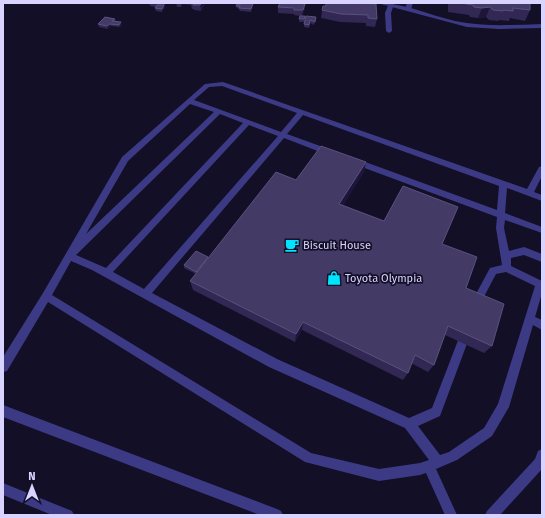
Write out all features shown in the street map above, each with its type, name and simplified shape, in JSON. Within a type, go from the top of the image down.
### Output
[{"type":"street","points":[[380,3],[409,6],[442,20],[469,26],[489,28],[542,26]]},
{"type":"lane","points":[[389,31],[388,13],[391,4]]},
{"type":"lane","points":[[3,367],[125,159],[207,85],[223,84],[542,198]]},
{"type":"lane","points":[[190,101],[542,230]]},
{"type":"lane","points":[[69,256],[219,112]]},
{"type":"lane","points":[[146,294],[302,112]]},
{"type":"lane","points":[[107,273],[248,122]]},
{"type":"lane","points":[[529,193],[542,169]]},
{"type":"lane","points":[[503,184],[500,228],[508,268]]},
{"type":"lane","points":[[506,255],[524,251],[542,258]]},
{"type":"lane","points":[[69,256],[107,273],[273,363],[409,424],[434,464],[451,515]]},
{"type":"lane","points":[[46,296],[309,458],[378,475],[420,470],[453,456],[488,432],[503,406],[541,284],[508,268],[493,271],[477,300],[436,412],[409,424]]},
{"type":"lane","points":[[529,319],[542,325]]},
{"type":"lane","points":[[3,411],[74,437],[153,470],[277,515]]},
{"type":"lane","points":[[491,515],[540,462],[542,455]]},
{"type":"lane","points":[[3,489],[68,515]]},
{"type":"building","points":[[194,3],[202,3],[200,5],[193,5]]},
{"type":"building","points":[[253,3],[251,9],[239,8],[240,6],[236,6],[237,4]]},
{"type":"building","points":[[280,3],[305,4],[303,10],[294,10],[294,8],[278,7]]},
{"type":"building","points":[[326,3],[376,4],[377,19],[368,18],[368,15],[341,14],[322,10],[323,6],[326,6]]},
{"type":"building","points":[[461,3],[530,3],[530,10],[513,8],[513,11],[493,10],[490,7],[474,7],[473,5]]},
{"type":"building","points":[[157,5],[164,5],[162,9],[155,8]]},
{"type":"building","points":[[300,16],[305,16],[304,19],[299,19]]},
{"type":"building","points":[[306,16],[316,17],[315,22],[310,20],[309,25],[304,24]]},
{"type":"building","points":[[105,17],[115,19],[112,21],[121,22],[119,25],[110,24],[107,26],[98,24]]},
{"type":"building","name":"Toyota Olympia","points":[[321,146],[366,162],[339,204],[384,221],[403,186],[458,207],[442,244],[477,257],[466,288],[504,304],[492,346],[448,326],[434,365],[415,355],[408,373],[303,322],[296,334],[190,281],[276,172],[296,180]]},
{"type":"building","points":[[196,251],[208,257],[196,272],[184,265]]},
{"type":"place","name":"Biscuit House","points":[[292,245]]},
{"type":"place","name":"Toyota Olympia","points":[[334,278]]}]
